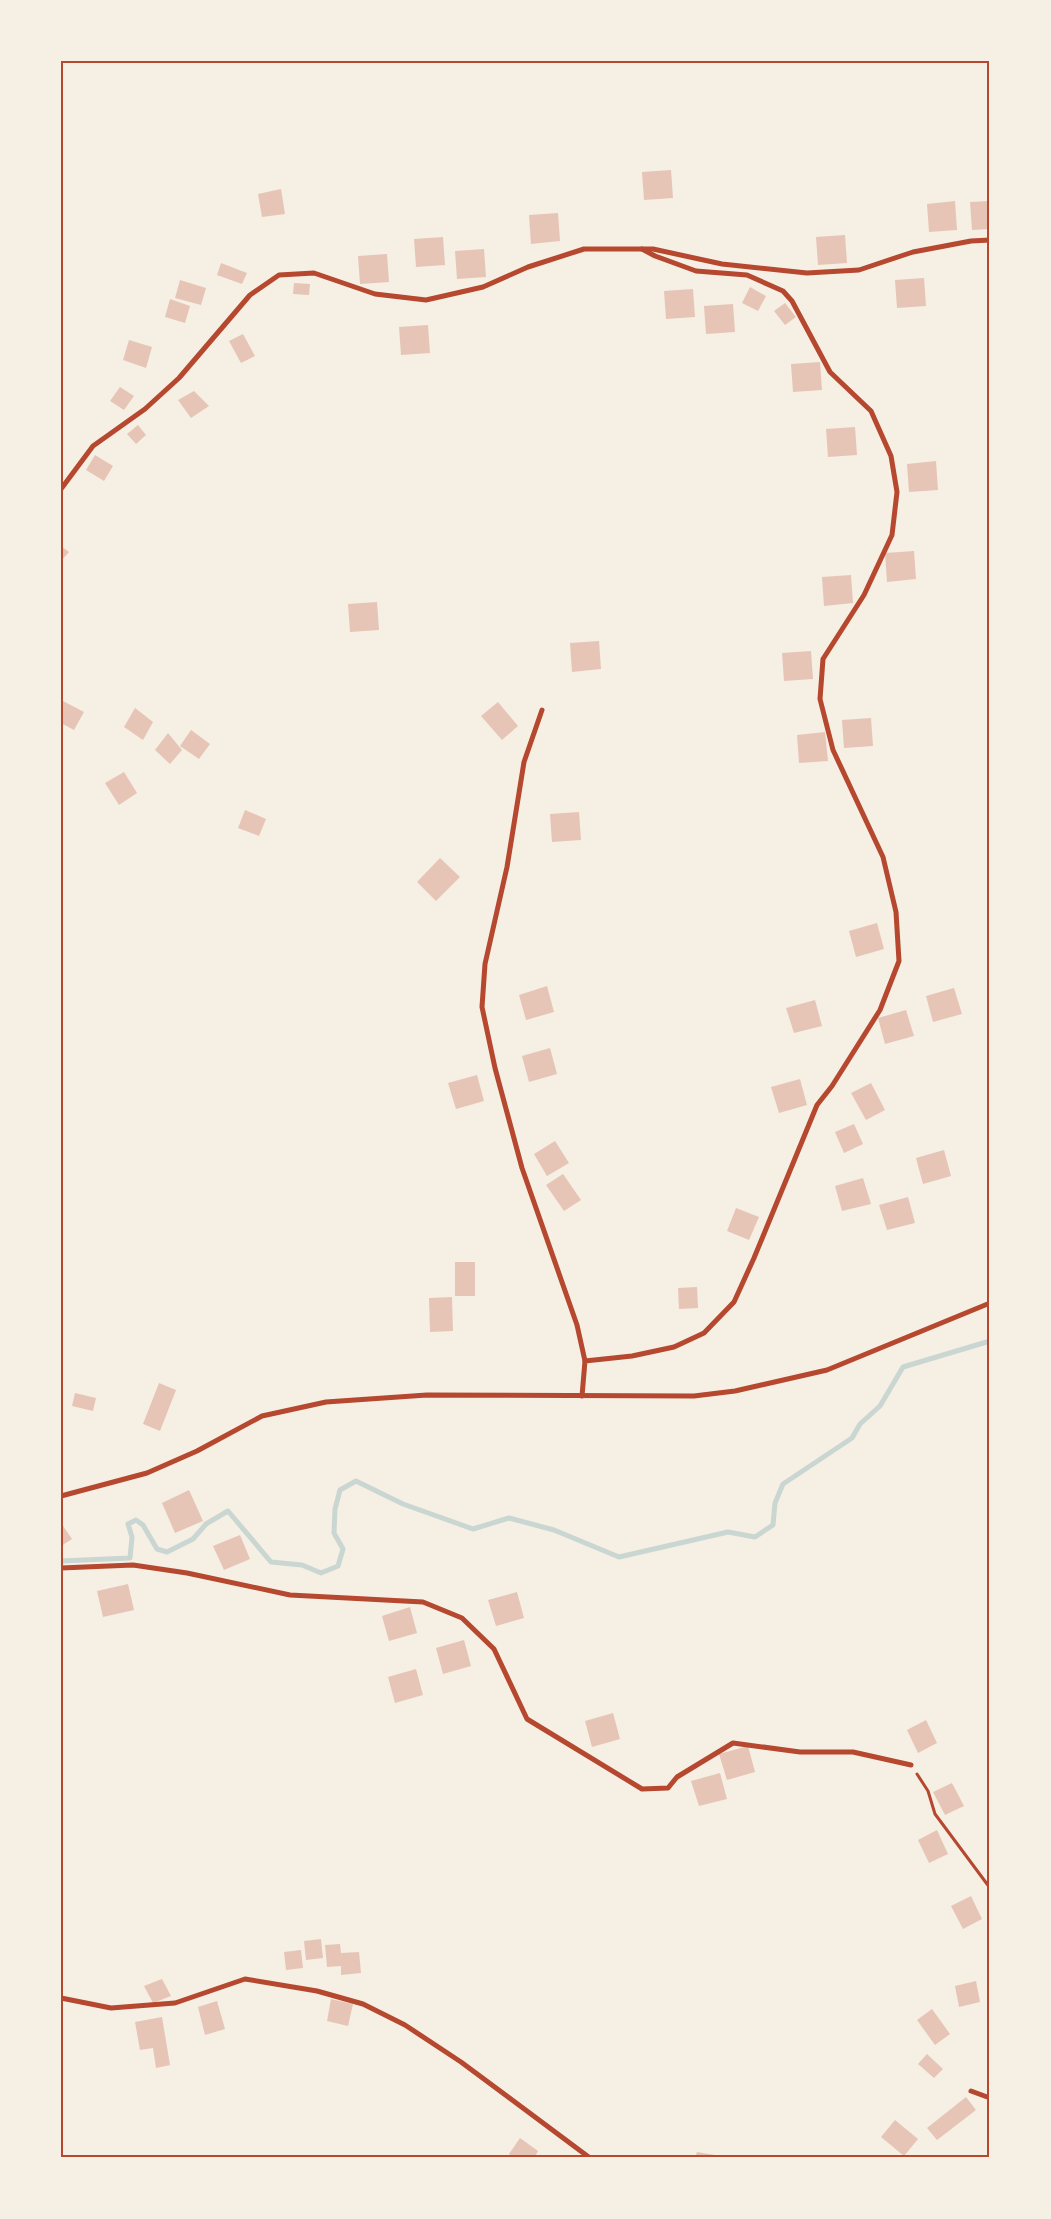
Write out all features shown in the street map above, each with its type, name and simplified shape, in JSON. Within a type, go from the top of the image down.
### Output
[{"type":"street","points":[[61,489],[94,446],[145,409],[179,378],[250,295],[279,275],[314,273],[375,294],[426,300],[483,287],[528,267],[584,249],[653,249],[722,264],[807,273],[859,270],[913,252],[990,240]]},
{"type":"street","points":[[585,1362],[632,1356],[674,1347],[704,1333],[734,1302],[817,1105],[832,1086],[880,1010],[899,961],[896,912],[883,857],[833,750],[820,699],[823,659],[864,595],[892,535],[898,492],[891,456],[870,411],[830,372],[792,301],[783,291],[746,275],[696,271],[655,256],[642,249]]},
{"type":"street","points":[[542,710],[524,762],[507,867],[485,964],[482,1007],[495,1068],[522,1168],[577,1325],[585,1362],[582,1396]]},
{"type":"street","points":[[61,1496],[147,1473],[197,1451],[262,1416],[326,1402],[427,1395],[694,1396],[753,1387],[827,1370],[990,1303]]},
{"type":"street","points":[[61,1568],[133,1565],[187,1572],[290,1594],[423,1602],[462,1618],[494,1649],[527,1719],[642,1789],[668,1788],[677,1777],[732,1743],[800,1752],[853,1752],[911,1765]]},
{"type":"street","points":[[61,1998],[111,2008],[176,2003],[245,1980],[317,1991],[363,2004],[405,2025],[461,2062],[590,2158]]},
{"type":"street","points":[[971,2091],[990,2098]]},
{"type":"path","points":[[911,1765],[928,1791],[935,1814],[990,1888]]},
{"type":"building","points":[[671,170],[673,198],[644,200],[642,172]]},
{"type":"building","points":[[281,189],[285,214],[262,217],[258,194]]},
{"type":"building","points":[[955,201],[957,230],[929,232],[927,204]]},
{"type":"building","points":[[990,201],[990,229],[972,230],[970,202]]},
{"type":"building","points":[[558,213],[560,241],[531,244],[529,215]]},
{"type":"building","points":[[845,235],[847,263],[818,265],[816,237]]},
{"type":"building","points":[[443,237],[445,265],[416,267],[414,239]]},
{"type":"building","points":[[484,249],[486,277],[457,279],[455,251]]},
{"type":"building","points":[[387,254],[389,282],[360,284],[358,256]]},
{"type":"building","points":[[221,263],[247,273],[242,284],[217,275]]},
{"type":"building","points":[[924,278],[926,306],[897,308],[895,280]]},
{"type":"building","points":[[180,280],[206,288],[201,305],[175,298]]},
{"type":"building","points":[[294,283],[310,284],[309,295],[293,294]]},
{"type":"building","points":[[750,287],[766,296],[758,311],[742,303]]},
{"type":"building","points":[[693,289],[695,317],[666,319],[664,291]]},
{"type":"building","points":[[170,299],[190,306],[185,323],[165,317]]},
{"type":"building","points":[[785,303],[796,317],[785,325],[774,311]]},
{"type":"building","points":[[733,304],[735,332],[706,334],[704,306]]},
{"type":"building","points":[[428,325],[430,353],[401,355],[399,327]]},
{"type":"building","points":[[243,334],[255,356],[241,363],[229,341]]},
{"type":"building","points":[[129,340],[152,347],[146,368],[123,360]]},
{"type":"building","points":[[820,362],[822,390],[793,392],[791,364]]},
{"type":"building","points":[[120,387],[134,396],[124,410],[110,401]]},
{"type":"building","points":[[194,391],[209,406],[191,418],[178,400]]},
{"type":"building","points":[[138,425],[146,435],[136,444],[127,434]]},
{"type":"building","points":[[855,427],[857,455],[828,457],[826,429]]},
{"type":"building","points":[[95,455],[113,466],[104,481],[86,470]]},
{"type":"building","points":[[936,461],[938,490],[909,492],[907,464]]},
{"type":"building","points":[[61,546],[69,552],[61,561]]},
{"type":"building","points":[[914,551],[916,579],[887,582],[885,553]]},
{"type":"building","points":[[851,575],[853,603],[824,606],[822,577]]},
{"type":"building","points":[[377,602],[379,630],[350,632],[348,604]]},
{"type":"building","points":[[599,641],[601,669],[572,672],[570,643]]},
{"type":"building","points":[[811,651],[813,679],[784,681],[782,653]]},
{"type":"building","points":[[63,701],[84,712],[74,730],[61,723]]},
{"type":"building","points":[[498,702],[518,726],[502,740],[481,716]]},
{"type":"building","points":[[135,708],[153,722],[143,740],[124,727]]},
{"type":"building","points":[[871,718],[873,746],[844,748],[842,720]]},
{"type":"building","points":[[191,730],[210,744],[199,759],[180,746]]},
{"type":"building","points":[[825,732],[828,761],[799,763],[797,735]]},
{"type":"building","points":[[168,733],[182,750],[170,764],[155,750]]},
{"type":"building","points":[[124,772],[137,793],[119,805],[105,783]]},
{"type":"building","points":[[245,810],[266,819],[259,836],[238,828]]},
{"type":"building","points":[[579,812],[581,840],[552,842],[550,814]]},
{"type":"building","points":[[440,858],[460,877],[436,901],[417,882]]},
{"type":"building","points":[[877,923],[884,949],[856,957],[849,931]]},
{"type":"building","points":[[547,986],[554,1012],[526,1020],[519,995]]},
{"type":"building","points":[[954,988],[962,1014],[933,1022],[926,996]]},
{"type":"building","points":[[815,1000],[822,1026],[794,1033],[786,1008]]},
{"type":"building","points":[[906,1010],[914,1036],[885,1044],[878,1018]]},
{"type":"building","points":[[550,1048],[557,1074],[529,1082],[522,1056]]},
{"type":"building","points":[[477,1075],[484,1101],[456,1109],[448,1083]]},
{"type":"building","points":[[800,1079],[807,1105],[779,1113],[771,1087]]},
{"type":"building","points":[[871,1083],[885,1110],[866,1120],[851,1093]]},
{"type":"building","points":[[854,1124],[863,1144],[844,1153],[835,1132]]},
{"type":"building","points":[[555,1141],[569,1163],[547,1176],[534,1154]]},
{"type":"building","points":[[944,1150],[951,1176],[923,1184],[916,1158]]},
{"type":"building","points":[[563,1174],[581,1200],[564,1211],[546,1185]]},
{"type":"building","points":[[863,1178],[871,1204],[842,1211],[835,1186]]},
{"type":"building","points":[[908,1197],[915,1223],[887,1230],[879,1205]]},
{"type":"building","points":[[736,1208],[759,1217],[749,1240],[727,1231]]},
{"type":"building","points":[[455,1262],[475,1262],[475,1296],[455,1296]]},
{"type":"building","points":[[697,1287],[698,1308],[679,1309],[678,1288]]},
{"type":"building","points":[[452,1297],[453,1331],[430,1332],[429,1298]]},
{"type":"building","points":[[159,1383],[176,1390],[160,1431],[143,1424]]},
{"type":"building","points":[[75,1393],[96,1398],[93,1411],[72,1406]]},
{"type":"building","points":[[189,1490],[203,1521],[175,1533],[162,1503]]},
{"type":"building","points":[[61,1523],[72,1539],[61,1546]]},
{"type":"building","points":[[240,1535],[250,1559],[224,1570],[213,1546]]},
{"type":"building","points":[[128,1584],[134,1610],[103,1617],[97,1591]]},
{"type":"building","points":[[517,1592],[524,1618],[496,1626],[488,1600]]},
{"type":"building","points":[[410,1607],[417,1633],[389,1641],[382,1616]]},
{"type":"building","points":[[464,1640],[471,1666],[443,1674],[436,1648]]},
{"type":"building","points":[[416,1669],[423,1695],[395,1703],[388,1677]]},
{"type":"building","points":[[613,1713],[620,1739],[592,1747],[585,1721]]},
{"type":"building","points":[[926,1720],[937,1743],[918,1753],[907,1730]]},
{"type":"building","points":[[748,1746],[755,1772],[727,1780],[719,1754]]},
{"type":"building","points":[[720,1773],[727,1799],[699,1806],[691,1781]]},
{"type":"building","points":[[952,1783],[964,1806],[945,1815],[933,1792]]},
{"type":"building","points":[[937,1830],[948,1854],[929,1863],[918,1840]]},
{"type":"building","points":[[971,1896],[982,1919],[963,1929],[951,1906]]},
{"type":"building","points":[[321,1939],[323,1958],[306,1960],[304,1941]]},
{"type":"building","points":[[340,1944],[341,1953],[359,1952],[361,1973],[341,1975],[341,1966],[327,1967],[325,1945]]},
{"type":"building","points":[[301,1950],[303,1968],[286,1970],[284,1952]]},
{"type":"building","points":[[162,1979],[171,1996],[153,2003],[144,1986]]},
{"type":"building","points":[[976,1981],[980,2002],[959,2007],[955,1986]]},
{"type":"building","points":[[331,1999],[353,2004],[348,2026],[327,2021]]},
{"type":"building","points":[[217,2001],[225,2029],[205,2035],[198,2007]]},
{"type":"building","points":[[932,2009],[950,2034],[935,2045],[917,2020]]},
{"type":"building","points":[[162,2017],[170,2065],[156,2068],[153,2048],[140,2050],[135,2022]]},
{"type":"building","points":[[927,2054],[943,2069],[934,2078],[918,2064]]},
{"type":"building","points":[[988,2067],[990,2067],[990,2089],[988,2089]]},
{"type":"building","points":[[966,2097],[976,2110],[937,2140],[927,2128]]},
{"type":"building","points":[[895,2120],[918,2139],[904,2156],[881,2137]]},
{"type":"building","points":[[520,2138],[538,2151],[534,2158],[514,2158],[509,2154]]},
{"type":"building","points":[[697,2152],[715,2155],[714,2158],[695,2158]]},
{"type":"waterway","points":[[61,1561],[130,1558],[132,1537],[128,1524],[136,1520],[143,1525],[157,1549],[167,1552],[193,1539],[206,1524],[228,1511],[271,1562],[302,1565],[321,1573],[338,1566],[343,1549],[334,1533],[335,1509],[340,1490],[356,1481],[403,1504],[473,1529],[509,1518],[554,1530],[619,1557],[728,1532],[755,1537],[773,1525],[775,1503],[783,1484],[852,1438],[860,1424],[880,1406],[903,1367],[990,1341]]}]
